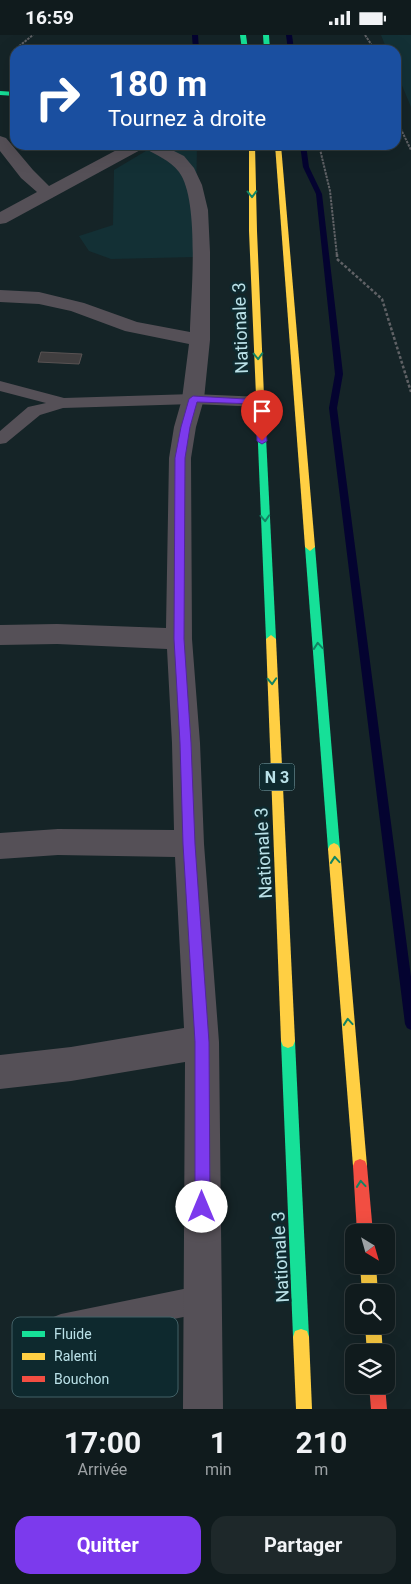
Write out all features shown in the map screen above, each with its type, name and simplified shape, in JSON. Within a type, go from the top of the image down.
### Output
[{"type":"main road","name":"Nationale 3","points":[[252,150],[253,231],[260,401],[304,1409]]},
{"type":"main road","points":[[278,150],[364,1224]]},
{"type":"main road","points":[[378,1394],[379,1409]]},
{"type":"street","points":[[0,141],[27,174],[47,193]]},
{"type":"street","points":[[0,219],[129,150]]},
{"type":"street","points":[[159,150],[178,160],[188,172],[194,185],[199,210],[200,235],[200,340],[193,399],[185,427],[180,458],[179,639],[186,743],[189,844],[202,1042],[203,1409]]},
{"type":"street","points":[[0,296],[39,298],[76,307],[132,327],[200,340]]},
{"type":"street","points":[[0,635],[57,634],[179,639]]},
{"type":"street","points":[[0,846],[58,842],[189,844]]},
{"type":"street","points":[[0,1072],[71,1064],[202,1042]]},
{"type":"lane","points":[[0,386],[28,392],[63,403]]},
{"type":"lane","points":[[0,439],[34,411],[63,403],[193,399],[260,401]]},
{"type":"lane","points":[[115,1317],[203,1299]]},
{"type":"path","points":[[20,45],[33,35]]},
{"type":"path","points":[[401,129],[411,150]]},
{"type":"path","points":[[320,150],[322,167],[330,191],[337,259],[382,299],[411,392]]},
{"type":"shaded area","points":[[381,35],[411,35],[411,107],[401,83],[401,45],[385,45]]},
{"type":"shaded area","points":[[148,150],[197,150],[195,257],[111,259],[89,251],[79,236],[113,225],[114,170]]},
{"type":"building","points":[[41,352],[82,354],[79,364],[38,362]]},
{"type":"waterway","points":[[195,35],[196,45]]},
{"type":"waterway","points":[[289,35],[290,45]]},
{"type":"waterway","points":[[304,150],[306,167],[319,194],[339,374],[333,408],[411,1024]]},
{"type":"traffic: fast","points":[[243,35],[244,45]]},
{"type":"traffic: fast","points":[[266,35],[267,45]]},
{"type":"traffic: fast","points":[[0,93],[10,94]]},
{"type":"traffic: fast","points":[[260,396],[271,639]]},
{"type":"traffic: fast","points":[[310,547],[334,849]]},
{"type":"traffic: fast","points":[[288,1041],[301,1337]]},
{"type":"traffic: slow","points":[[252,150],[253,231],[260,396]]},
{"type":"traffic: slow","points":[[278,150],[310,547]]},
{"type":"traffic: slow","points":[[271,639],[288,1041]]},
{"type":"traffic: slow","points":[[334,849],[360,1166]]},
{"type":"traffic: slow","points":[[369,1274],[369,1284]]},
{"type":"traffic: slow","points":[[374,1334],[374,1344]]},
{"type":"traffic: slow","points":[[301,1337],[304,1409]]},
{"type":"traffic: jam","points":[[360,1166],[364,1224]]},
{"type":"traffic: jam","points":[[378,1394],[379,1409]]},
{"type":"route","points":[[202,1207],[202,1042],[189,844],[186,743],[179,639],[180,458],[185,427],[193,399],[260,401],[262,441]]}]
